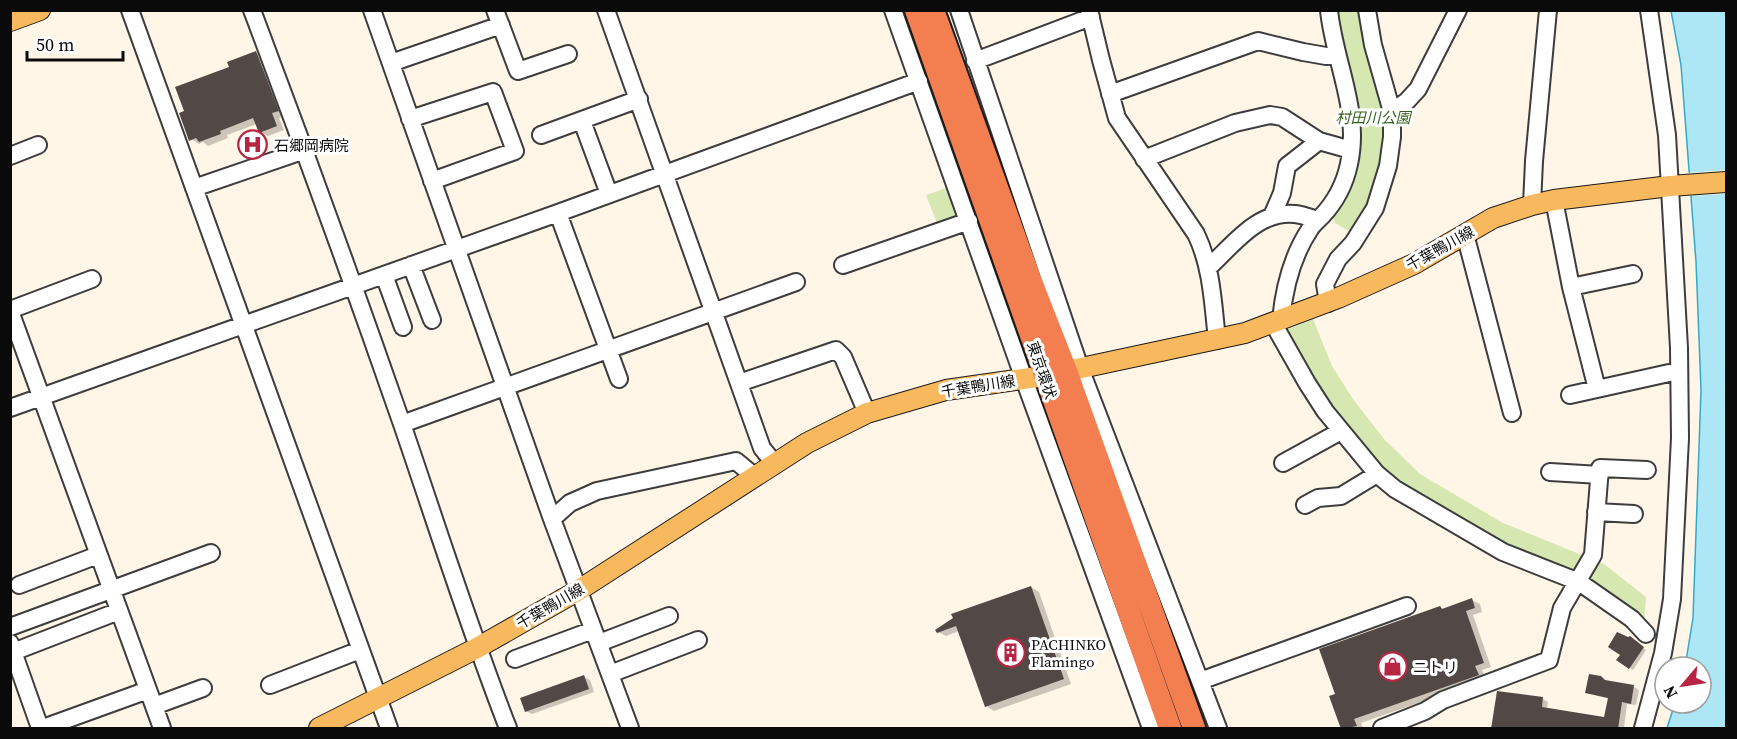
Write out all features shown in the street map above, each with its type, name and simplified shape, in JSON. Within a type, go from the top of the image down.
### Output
[{"type":"highway","name":"東京環状","points":[[916,10],[1034,377],[1170,729]]},
{"type":"highway","name":"東京環状","points":[[933,10],[1002,169],[1030,279],[1073,370],[1162,641],[1194,729]]},
{"type":"highway","name":"東京環状","points":[[1162,641],[1177,709],[1184,729]]},
{"type":"main road","points":[[10,21],[40,10]]},
{"type":"main road","name":"千葉鴨川線","points":[[319,729],[477,648],[579,590],[774,463],[807,443],[867,413],[946,390],[1073,370],[1217,340],[1277,322],[1328,303],[1414,264],[1493,218],[1532,205],[1554,200],[1672,186],[1726,182]]},
{"type":"street","points":[[130,10],[389,729]]},
{"type":"street","points":[[252,10],[305,150],[402,424],[477,648],[508,729]]},
{"type":"street","points":[[372,10],[552,519],[630,729]]},
{"type":"street","points":[[606,10],[762,448],[774,463]]},
{"type":"street","points":[[893,10],[1005,324],[1034,377],[1041,424],[1152,729]]},
{"type":"street","points":[[958,10],[975,61],[1002,169]]},
{"type":"street","points":[[1329,10],[1333,45],[1348,95],[1351,150],[1342,187],[1331,205],[1310,228],[1299,250],[1284,290],[1277,322],[1307,383],[1341,432],[1377,474],[1395,489],[1503,552],[1579,582],[1632,619],[1646,634]]},
{"type":"street","points":[[1328,303],[1325,284],[1338,260],[1353,243],[1375,208],[1388,166],[1392,137],[1392,112],[1368,27],[1367,10]]},
{"type":"street","points":[[1392,112],[1407,102],[1418,89],[1458,10]]},
{"type":"street","points":[[1532,205],[1548,10]]},
{"type":"street","points":[[1643,729],[1663,654],[1672,599],[1680,438],[1679,348],[1672,186],[1649,10]]},
{"type":"street","points":[[975,61],[1090,14],[1117,118],[1196,234],[1204,251],[1209,267],[1217,340]]},
{"type":"street","points":[[391,63],[498,18],[518,71],[568,54]]},
{"type":"street","points":[[1110,94],[1257,41],[1303,52],[1326,56],[1337,55]]},
{"type":"street","points":[[10,408],[558,213],[919,81]]},
{"type":"street","points":[[410,119],[493,92],[515,151],[432,182]]},
{"type":"street","points":[[541,135],[639,99]]},
{"type":"street","points":[[1144,159],[1235,123],[1270,115],[1282,117],[1319,141],[1351,150]]},
{"type":"street","points":[[582,121],[609,194]]},
{"type":"street","points":[[1272,216],[1281,193],[1287,166],[1319,141]]},
{"type":"street","points":[[10,156],[39,145]]},
{"type":"street","points":[[194,188],[305,150]]},
{"type":"street","points":[[1554,200],[1571,287],[1597,389]]},
{"type":"street","points":[[558,213],[606,349],[619,379]]},
{"type":"street","points":[[1209,267],[1257,223],[1272,216],[1294,214],[1318,220]]},
{"type":"street","points":[[843,266],[969,221]]},
{"type":"street","points":[[1465,234],[1512,413]]},
{"type":"street","points":[[411,265],[432,320]]},
{"type":"street","points":[[1571,287],[1633,273]]},
{"type":"street","points":[[384,275],[403,327]]},
{"type":"street","points":[[92,279],[10,311],[162,729]]},
{"type":"street","points":[[402,424],[796,282]]},
{"type":"street","points":[[739,383],[836,350],[843,357],[867,413]]},
{"type":"street","points":[[1073,370],[1095,407],[1218,729]]},
{"type":"street","points":[[1570,395],[1669,374]]},
{"type":"street","points":[[1283,463],[1341,432]]},
{"type":"street","points":[[552,519],[570,503],[597,491],[736,461],[754,476]]},
{"type":"street","points":[[1382,729],[1425,711],[1443,700],[1548,660],[1562,608],[1593,555],[1600,468],[1647,470]]},
{"type":"street","points":[[1550,472],[1599,475]]},
{"type":"street","points":[[1305,505],[1318,498],[1341,496],[1377,474]]},
{"type":"street","points":[[1596,512],[1634,514]]},
{"type":"street","points":[[10,627],[211,553]]},
{"type":"street","points":[[19,585],[98,555]]},
{"type":"street","points":[[1200,681],[1407,606]]},
{"type":"street","points":[[119,611],[12,647],[41,729],[148,690]]},
{"type":"street","points":[[515,659],[669,616]]},
{"type":"street","points":[[610,674],[698,640]]},
{"type":"street","points":[[270,685],[360,650]]},
{"type":"street","points":[[154,706],[203,688]]},
{"type":"green space","name":"村田川公園","points":[[1336,11],[1364,11],[1390,118],[1375,201],[1354,234],[1335,223],[1333,216],[1354,177],[1360,136]]},
{"type":"green space","points":[[949,187],[960,218],[938,226],[926,195]]},
{"type":"green space","points":[[1313,319],[1332,366],[1353,399],[1384,439],[1420,474],[1503,523],[1604,564],[1646,597],[1644,623],[1499,544],[1388,477],[1316,387],[1286,330]]},
{"type":"water","points":[[1671,11],[1726,11],[1726,728],[1667,728],[1671,715],[1713,715],[1713,655],[1687,655],[1693,618],[1701,390],[1696,262],[1681,65]]},
{"type":"pier","points":[[1726,170],[1726,194],[1688,196],[1686,173]]},
{"type":"building","points":[[256,51],[279,111],[272,113],[277,126],[259,133],[253,118],[199,142],[196,138],[189,141],[179,113],[184,111],[175,87],[229,67],[227,62]]},
{"type":"building","name":"PACHINKO Flamingo","points":[[1031,586],[1064,679],[985,707],[956,626],[937,633],[935,630],[953,618],[951,614]]},
{"type":"building","points":[[1472,598],[1475,608],[1466,611],[1484,663],[1475,666],[1479,675],[1354,719],[1357,726],[1341,729],[1329,696],[1335,694],[1319,649],[1440,606],[1442,609]]},
{"type":"building","points":[[1617,632],[1630,636],[1644,647],[1629,669],[1616,660],[1620,655],[1608,647]]},
{"type":"building","points":[[1589,674],[1601,676],[1605,680],[1634,685],[1631,704],[1622,702],[1618,729],[1491,729],[1497,691],[1543,697],[1542,707],[1604,717],[1608,698],[1585,693]]},
{"type":"building","points":[[584,675],[589,689],[525,712],[520,698]]},
{"type":"place","name":"石郷岡病院","points":[[253,145]]},
{"type":"place","name":"PACHINKO Flamingo","points":[[1010,653]]},
{"type":"place","name":"ニトリ","points":[[1392,667]]}]
